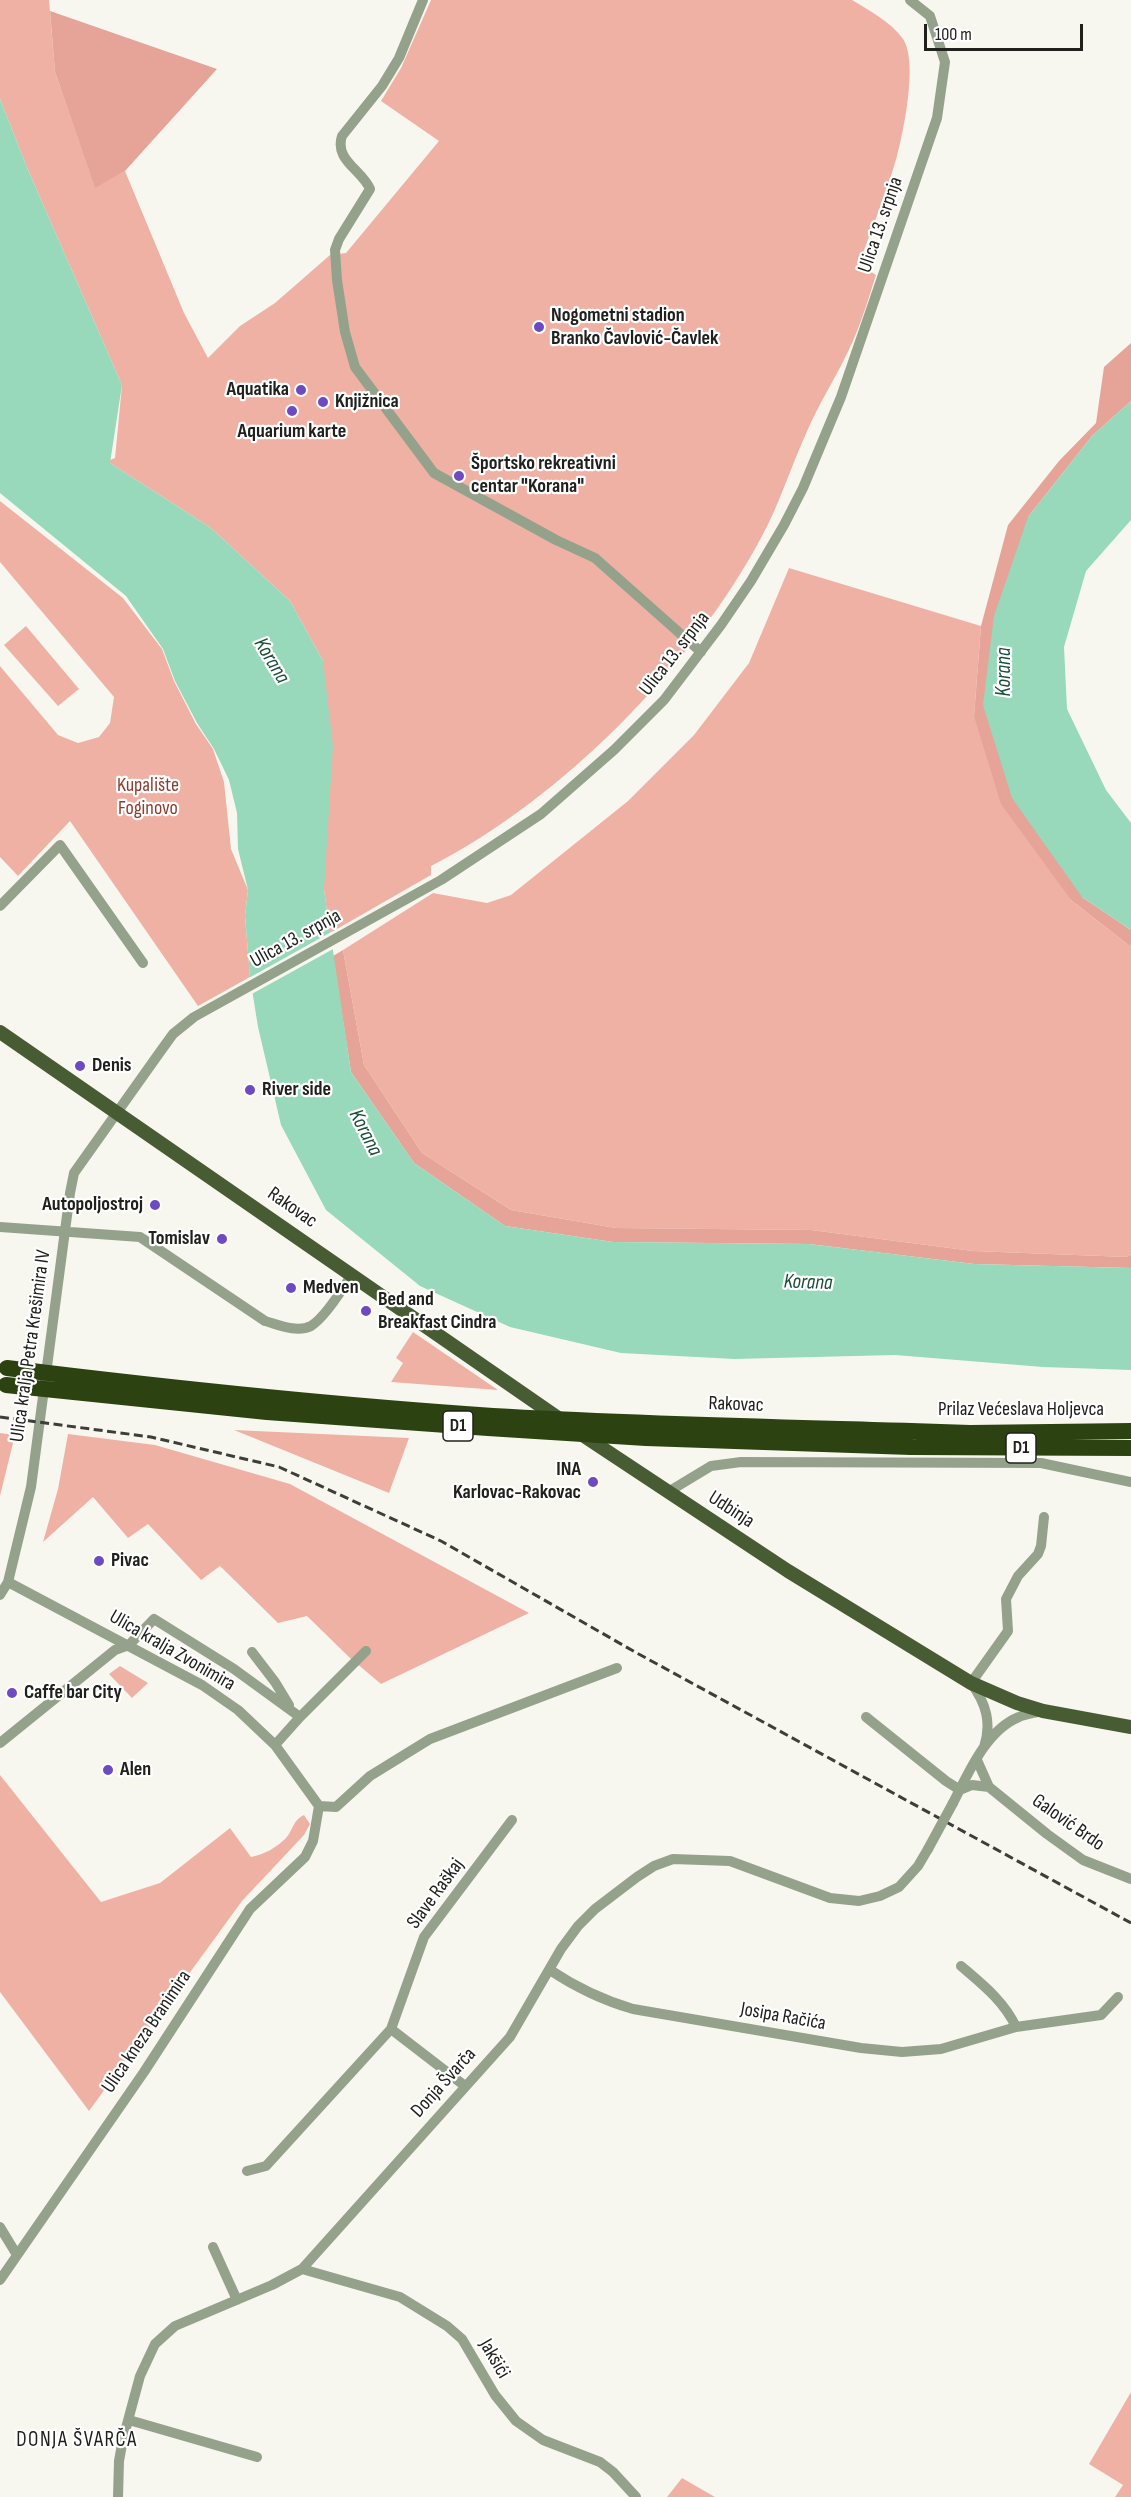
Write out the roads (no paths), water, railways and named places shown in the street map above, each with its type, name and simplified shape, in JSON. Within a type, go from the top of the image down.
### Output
[{"type":"highway","name":"Rakovac","points":[[3,1376],[492,1416],[911,1439]]},
{"type":"highway","name":"Prilaz Većeslava Holjevca","points":[[911,1439],[970,1433],[1131,1431]]},
{"type":"highway","name":"Prilaz Većeslava Holjevca","points":[[911,1439],[1131,1448]]},
{"type":"main road","name":"Rakovac","points":[[0,1032],[668,1492]]},
{"type":"main road","name":"Udbinja","points":[[668,1492],[788,1571],[971,1683],[1017,1703],[1043,1711],[1131,1727]]},
{"type":"street","points":[[423,0],[399,57],[382,86],[342,136],[339,143],[340,153],[368,183],[370,189],[339,238],[335,250],[344,322],[355,367],[434,473],[556,540],[595,558],[701,652]]},
{"type":"street","name":"Ulica 13. srpnja","points":[[116,1112],[173,1034],[209,1007],[427,888],[541,814],[580,781],[664,700],[701,652],[751,580],[803,488],[841,397],[937,118],[945,62],[930,16],[910,0]]},
{"type":"street","points":[[0,906],[60,844],[143,963]]},
{"type":"street","name":"Ulica kralja Petra Krešimira IV","points":[[0,1595],[8,1582],[31,1487],[64,1232],[74,1173],[116,1112]]},
{"type":"street","points":[[0,1227],[140,1237],[265,1321],[288,1328],[310,1326],[322,1315],[352,1274]]},
{"type":"street","name":"Udbinja","points":[[668,1492],[711,1466],[741,1462],[1041,1463],[1131,1482]]},
{"type":"street","points":[[971,1683],[1008,1630],[1006,1599],[1018,1576],[1038,1554],[1044,1517]]},
{"type":"street","name":"Ulica kralja Zvonimira","points":[[8,1582],[129,1645],[238,1710],[274,1745],[319,1806]]},
{"type":"street","points":[[0,1743],[115,1650],[129,1645],[154,1619],[234,1669],[296,1714]]},
{"type":"street","points":[[274,1745],[296,1714],[366,1651]]},
{"type":"street","points":[[252,1652],[296,1714]]},
{"type":"street","points":[[319,1806],[336,1806],[370,1776],[430,1738],[617,1668]]},
{"type":"street","name":"Udbinja","points":[[654,1866],[673,1859],[730,1861],[830,1898],[859,1902],[899,1887],[918,1866],[988,1736],[987,1714],[979,1694],[971,1683]]},
{"type":"street","name":"Udbinja","points":[[984,1747],[1006,1724],[1019,1717],[1043,1711]]},
{"type":"street","points":[[866,1717],[946,1782],[960,1790],[972,1785],[989,1787]]},
{"type":"street","name":"Galović Brdo","points":[[977,1760],[989,1787],[1083,1860],[1131,1880]]},
{"type":"street","name":"Ulica kneza Branimira","points":[[0,2280],[144,2072],[250,1909],[306,1857],[313,1841],[319,1806]]},
{"type":"street","name":"Slave Raškaj","points":[[247,2171],[266,2166],[391,2029],[424,1937],[512,1820]]},
{"type":"street","name":"Donja Švarča","points":[[118,2497],[118,2461],[140,2376],[154,2344],[175,2326],[302,2269],[510,2037],[578,1926],[616,1893],[654,1866]]},
{"type":"street","points":[[961,1965],[998,1999],[1009,2012],[1016,2027]]},
{"type":"street","name":"Josipa Račića","points":[[550,1970],[578,1989],[633,2009],[861,2048],[902,2052],[941,2049],[1016,2027],[1101,2015],[1118,1997]]},
{"type":"street","points":[[391,2029],[465,2086]]},
{"type":"street","points":[[0,2227],[17,2255]]},
{"type":"street","points":[[213,2247],[237,2300]]},
{"type":"street","name":"Jakšići","points":[[302,2269],[400,2297],[447,2326],[462,2339],[495,2395],[516,2421],[543,2440],[600,2462],[613,2472],[636,2497]]},
{"type":"street","points":[[129,2420],[257,2457]]},
{"type":"water","name":"Korana","points":[[0,99],[28,170],[122,385],[110,463],[211,528],[290,601],[323,661],[333,746],[324,890],[351,1072],[414,1163],[505,1226],[613,1242],[809,1244],[974,1264],[1131,1268],[1131,1370],[1043,1367],[895,1355],[734,1359],[621,1353],[510,1327],[420,1286],[326,1210],[281,1125],[258,1027],[250,977],[245,916],[248,890],[238,849],[237,813],[229,780],[175,681],[163,649],[126,596],[0,493]]},
{"type":"water","name":"Korana","points":[[1131,401],[1131,520],[1086,571],[1064,647],[1067,709],[1106,790],[1131,823],[1131,930],[1082,897],[1012,798],[983,705],[994,616],[1028,517],[1092,436]]},
{"type":"railway","points":[[0,1417],[151,1437],[279,1467],[441,1541],[635,1652],[1131,1923]]},
{"type":"place","name":"Nogometni stadion Branko Čavlović-Čavlek","points":[[539,327]]},
{"type":"place","name":"Aquatika","points":[[301,390]]},
{"type":"place","name":"Knjižnica","points":[[323,402]]},
{"type":"place","name":"Aquarium karte","points":[[292,411]]},
{"type":"place","name":"Športsko rekreativni centar \"Korana\"","points":[[459,476]]},
{"type":"place","name":"Denis","points":[[80,1066]]},
{"type":"place","name":"River side","points":[[250,1090]]},
{"type":"place","name":"Autopoljostroj","points":[[155,1205]]},
{"type":"place","name":"Tomislav","points":[[222,1239]]},
{"type":"place","name":"Medven","points":[[291,1288]]},
{"type":"place","name":"Bed and Breakfast Cindra","points":[[366,1311]]},
{"type":"place","name":"INA Karlovac-Rakovac","points":[[593,1482]]},
{"type":"place","name":"Pivac","points":[[99,1561]]},
{"type":"place","name":"Caffe bar City","points":[[12,1693]]},
{"type":"place","name":"Alen","points":[[108,1770]]},
{"type":"district","name":"DONJA ŠVARČA","points":[[77,2441]]},
{"type":"park label","name":"Kupalište Foginovo","points":[[148,798]]}]
